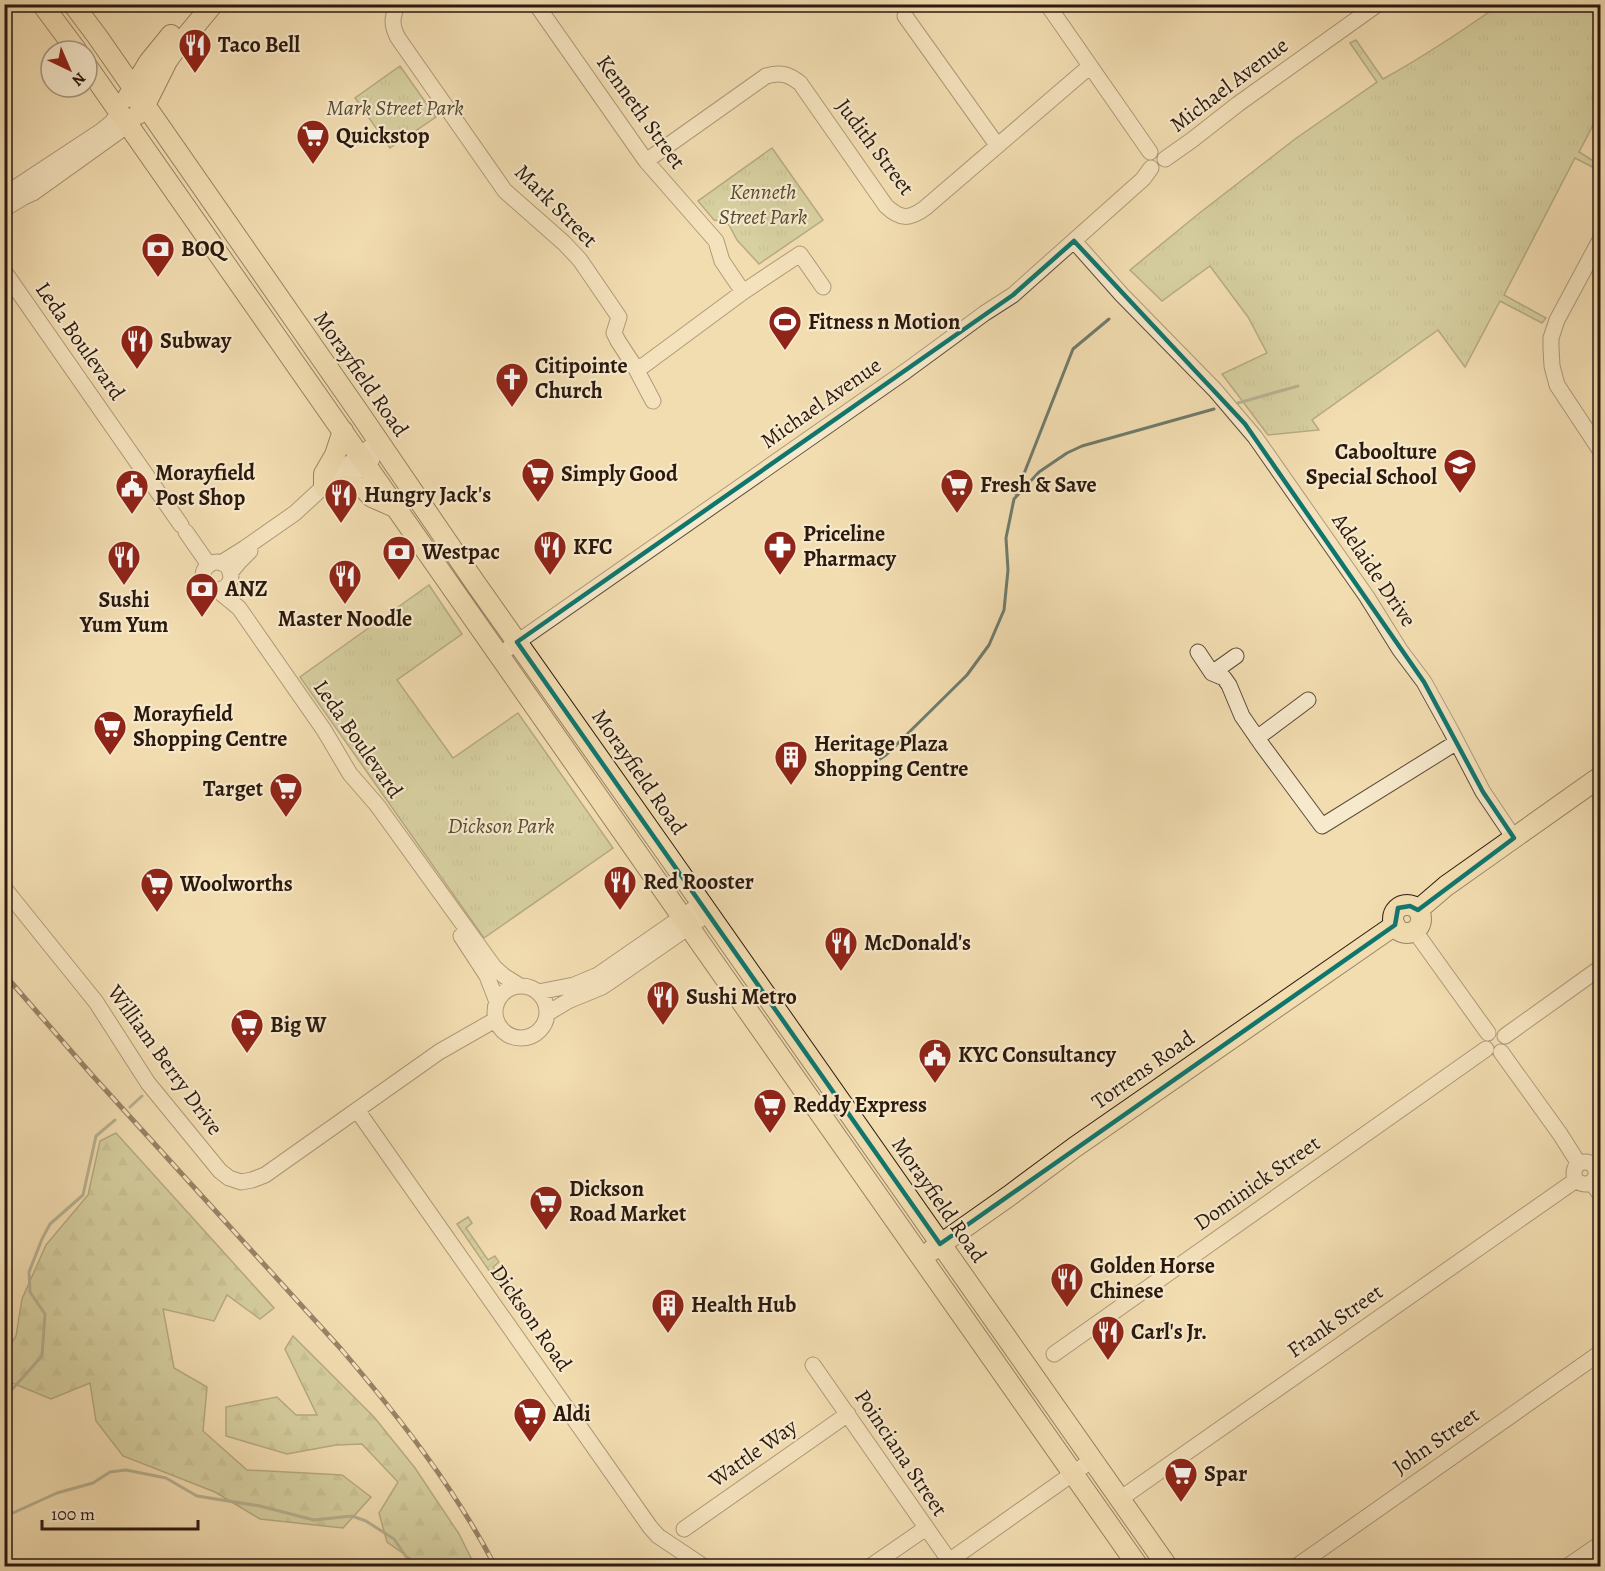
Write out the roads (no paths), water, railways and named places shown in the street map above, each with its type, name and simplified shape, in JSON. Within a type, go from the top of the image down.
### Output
[{"type":"main road","points":[[42,4],[67,39]]},
{"type":"main road","name":"Morayfield Road","points":[[73,4],[381,445],[441,535],[706,908],[1167,1566]]},
{"type":"main road","points":[[124,119],[133,89],[154,56],[200,4]]},
{"type":"main road","points":[[124,119],[145,105],[166,61],[213,4]]},
{"type":"main road","points":[[99,83],[1138,1566]]},
{"type":"main road","points":[[343,431],[324,474],[331,487],[359,487],[372,497],[397,508]]},
{"type":"main road","points":[[1418,910],[1446,886],[1600,777]]},
{"type":"main road","points":[[1410,906],[1418,910],[1420,923],[1414,930],[1401,931],[1395,925],[1394,916],[1398,908],[1410,906]]},
{"type":"main road","name":"Torrens Road","points":[[922,1257],[1082,1142],[1395,925]]},
{"type":"street","name":"Mark Street","points":[[397,4],[392,18],[398,38],[505,191],[580,260],[619,317],[614,333],[635,367]]},
{"type":"street","name":"Kenneth Street","points":[[536,4],[646,160],[716,241],[722,261],[743,292]]},
{"type":"street","points":[[1047,4],[1151,160]]},
{"type":"street","name":"Michael Avenue","points":[[499,655],[1013,294],[1143,179],[1155,150],[1164,154],[1166,159],[1238,104],[1378,4]]},
{"type":"street","points":[[906,16],[997,145]]},
{"type":"street","name":"Judith Street","points":[[646,160],[766,76],[782,73],[792,76],[800,83],[886,206],[899,216],[908,217],[918,214],[1089,67]]},
{"type":"street","points":[[4,195],[112,122],[124,119]]},
{"type":"street","points":[[4,209],[33,193],[124,119]]},
{"type":"street","points":[[1600,240],[1557,320],[1551,338],[1552,366],[1557,385],[1600,450]]},
{"type":"street","name":"Adelaide Drive","points":[[1074,241],[1250,430],[1424,682],[1483,792],[1514,838]]},
{"type":"street","points":[[653,401],[635,367],[643,366],[743,292],[800,254],[823,287]]},
{"type":"street","name":"Leda Boulevard","points":[[4,271],[183,528],[221,575],[237,599],[239,608],[324,730],[350,774],[377,805],[494,968],[520,986]]},
{"type":"street","points":[[221,575],[245,548],[331,487],[381,445]]},
{"type":"street","points":[[1198,652],[1212,673],[1224,678],[1229,685],[1242,716],[1322,826],[1457,742]]},
{"type":"street","points":[[1212,673],[1236,656]]},
{"type":"street","points":[[1257,738],[1308,700]]},
{"type":"street","name":"William Berry Drive","points":[[4,888],[96,1002],[148,1083],[220,1171],[229,1178],[241,1182],[258,1178],[282,1163],[440,1052],[495,1020]]},
{"type":"street","name":"Leda Boulevard","points":[[442,896],[448,914],[487,976],[497,1002]]},
{"type":"street","points":[[548,1013],[611,981],[706,908]]},
{"type":"street","points":[[538,992],[574,985],[598,975],[686,922]]},
{"type":"street","points":[[1414,930],[1488,1033],[1497,1031],[1497,1046],[1579,1164],[1574,1169],[1574,1176],[1592,1177]]},
{"type":"street","name":"Dominick Street","points":[[1054,1354],[1497,1046],[1600,968]]},
{"type":"street","points":[[520,986],[532,988],[538,992],[547,1005],[548,1013],[542,1029],[535,1035],[519,1039],[504,1033],[499,1027],[495,1020],[495,1007],[506,991],[520,986]]},
{"type":"street","name":"Dickson Road","points":[[357,1110],[650,1527],[658,1536],[703,1566]]},
{"type":"street","name":"Frank Street","points":[[1120,1499],[1592,1177]]},
{"type":"street","name":"John Street","points":[[1297,1566],[1600,1353]]},
{"type":"street","name":"Poinciana Street","points":[[813,1365],[951,1564]]},
{"type":"street","name":"Wattle Way","points":[[684,1528],[848,1414]]},
{"type":"street","points":[[951,1564],[1092,1460]]},
{"type":"street","points":[[871,1566],[926,1528]]},
{"type":"street","points":[[1568,1566],[1600,1544]]},
{"type":"waterway","points":[[1016,494],[1073,349],[1109,319]]},
{"type":"waterway","points":[[1238,403],[1298,386]]},
{"type":"waterway","points":[[874,763],[886,755],[967,675],[989,645],[1004,610],[1008,570],[1006,538],[1014,499],[1039,472],[1082,446],[1214,409]]},
{"type":"waterway","points":[[130,1107],[142,1096]]},
{"type":"waterway","points":[[7,1395],[42,1356],[45,1314],[30,1292],[29,1272],[50,1224],[83,1195],[96,1136],[115,1120]]},
{"type":"waterway","points":[[4,1517],[57,1493],[93,1483],[110,1472],[126,1470],[166,1478],[197,1496],[260,1506],[314,1520],[352,1516],[366,1521],[394,1539],[407,1558],[407,1566]]},
{"type":"railway","points":[[4,974],[92,1075],[363,1375],[444,1481],[495,1566]]},
{"type":"place","name":"Taco Bell","points":[[195,74]]},
{"type":"place","name":"Quickstop","points":[[313,165]]},
{"type":"place","name":"BOQ","points":[[158,278]]},
{"type":"place","name":"Fitness n Motion","points":[[785,351]]},
{"type":"place","name":"Subway","points":[[137,370]]},
{"type":"place","name":"Citipointe Church","points":[[512,408]]},
{"type":"place","name":"Caboolture Special School","points":[[1460,494]]},
{"type":"place","name":"Simply Good","points":[[538,503]]},
{"type":"place","name":"Fresh & Save","points":[[957,514]]},
{"type":"place","name":"Morayfield Post Shop","points":[[132,515]]},
{"type":"place","name":"Hungry Jack's","points":[[341,524]]},
{"type":"place","name":"KFC","points":[[550,576]]},
{"type":"place","name":"Priceline Pharmacy","points":[[780,576]]},
{"type":"place","name":"Westpac","points":[[399,581]]},
{"type":"place","name":"Sushi Yum Yum","points":[[124,586]]},
{"type":"place","name":"Master Noodle","points":[[345,605]]},
{"type":"place","name":"ANZ","points":[[202,618]]},
{"type":"place","name":"Morayfield Shopping Centre","points":[[110,756]]},
{"type":"place","name":"Heritage Plaza Shopping Centre","points":[[791,786]]},
{"type":"place","name":"Target","points":[[286,818]]},
{"type":"place","name":"Red Rooster","points":[[620,911]]},
{"type":"place","name":"Woolworths","points":[[157,913]]},
{"type":"place","name":"McDonald's","points":[[841,972]]},
{"type":"place","name":"Sushi Metro","points":[[663,1026]]},
{"type":"place","name":"Big W","points":[[247,1054]]},
{"type":"place","name":"KYC Consultancy","points":[[935,1084]]},
{"type":"place","name":"Reddy Express","points":[[770,1134]]},
{"type":"place","name":"Dickson Road Market","points":[[546,1231]]},
{"type":"place","name":"Golden Horse Chinese","points":[[1067,1308]]},
{"type":"place","name":"Health Hub","points":[[668,1334]]},
{"type":"place","name":"Carl's Jr.","points":[[1108,1361]]},
{"type":"place","name":"Aldi","points":[[530,1443]]},
{"type":"place","name":"Spar","points":[[1181,1503]]},
{"type":"park label","name":"Mark Street Park","points":[[395,108]]},
{"type":"park label","name":"Kenneth Street Park","points":[[763,204]]},
{"type":"park label","name":"Dickson Park","points":[[501,826]]}]
